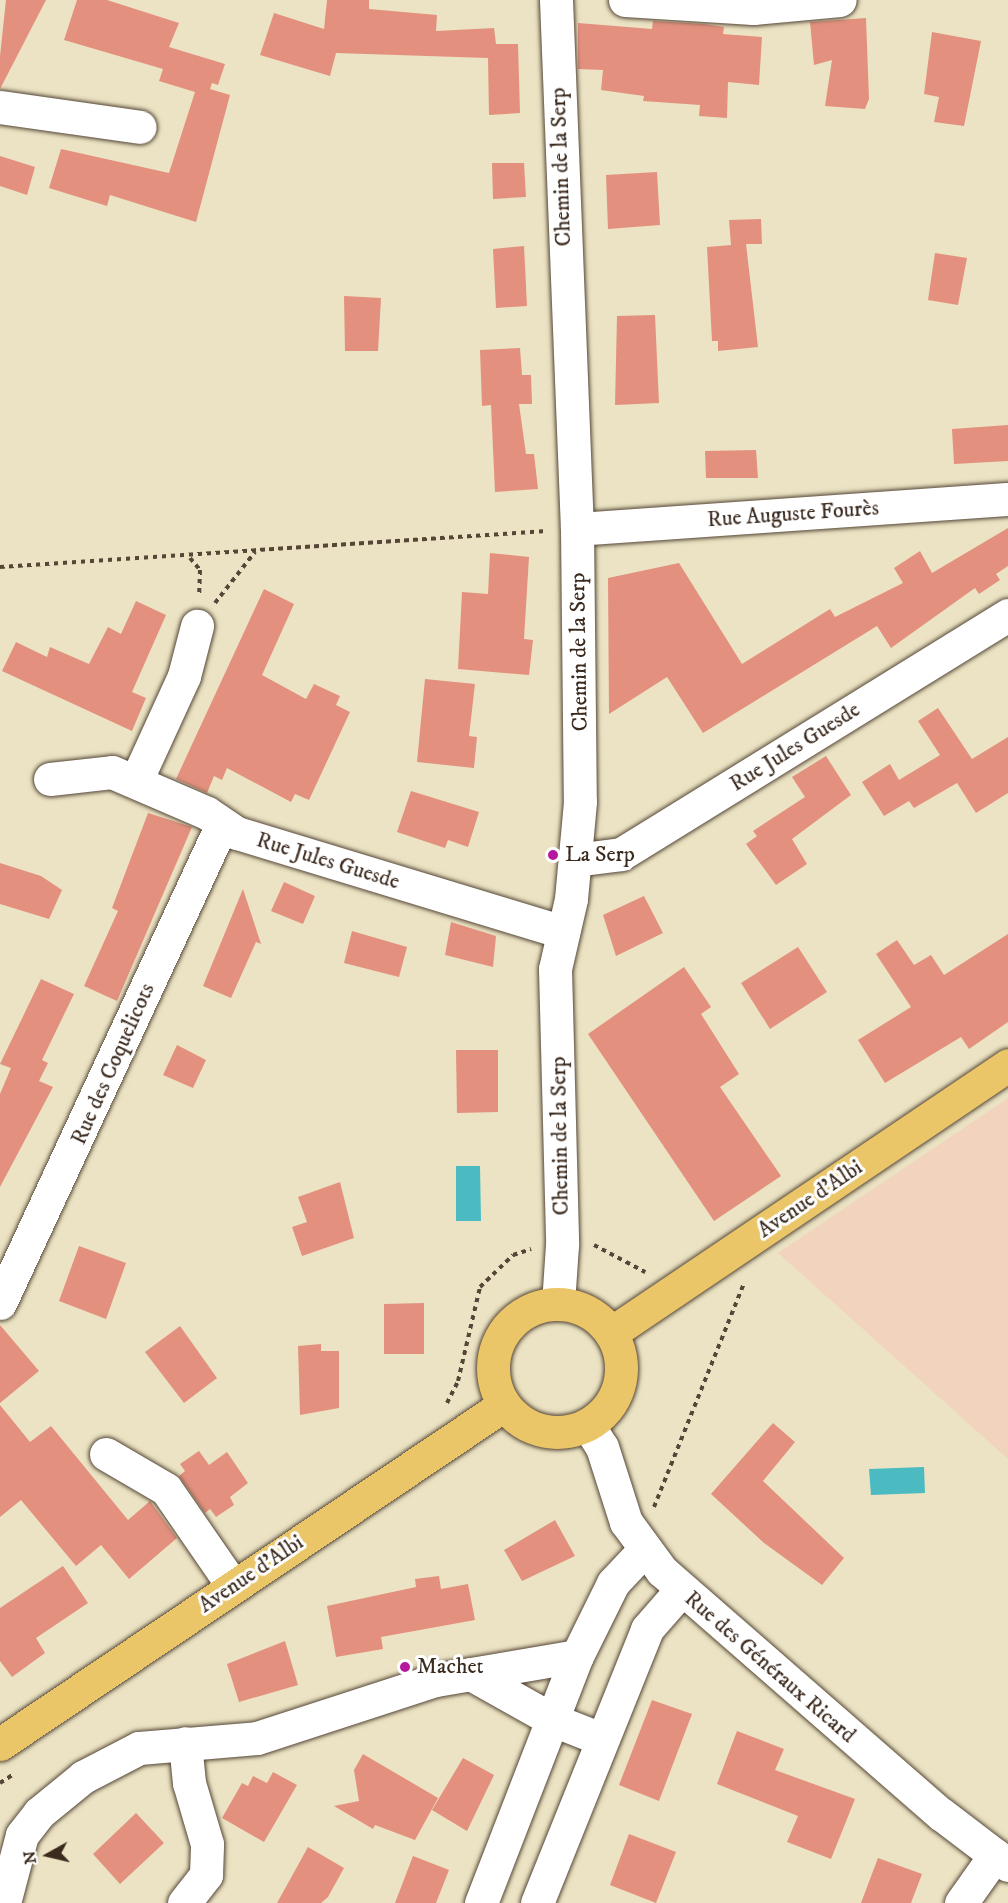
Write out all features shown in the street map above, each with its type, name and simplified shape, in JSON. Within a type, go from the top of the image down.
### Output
[{"type":"main road","name":"Avenue d'Albi","points":[[611,1334],[1008,1065]]},
{"type":"main road","points":[[558,1303],[590,1312],[611,1334],[621,1374],[606,1410],[588,1425],[554,1433],[534,1429],[504,1406],[493,1377],[495,1347],[519,1315],[558,1303]]},
{"type":"main road","name":"Avenue d'Albi","points":[[0,1744],[504,1406]]},
{"type":"street","name":"Chemin de la Serp","points":[[556,0],[578,529],[580,802],[575,860],[555,969],[562,1245],[558,1303]]},
{"type":"street","points":[[625,0],[753,4],[840,0]]},
{"type":"street","points":[[0,107],[140,127]]},
{"type":"street","name":"Rue Auguste Fourès","points":[[578,529],[1008,499]]},
{"type":"street","name":"Rue Jules Guesde","points":[[575,860],[621,854],[1008,615]]},
{"type":"street","points":[[136,781],[184,676],[197,626]]},
{"type":"street","name":"Rue Jules Guesde","points":[[50,779],[112,772],[136,781],[237,833],[562,932]]},
{"type":"street","name":"Rue des Coquelicots","points":[[0,1303],[222,824]]},
{"type":"street","name":"Rue des Généraux Ricard","points":[[588,1425],[643,1551],[681,1590],[1002,1860]]},
{"type":"street","points":[[106,1454],[166,1489],[233,1586]]},
{"type":"street","points":[[481,1903],[577,1656],[612,1583],[643,1551]]},
{"type":"street","points":[[537,1903],[646,1629],[681,1590]]},
{"type":"street","points":[[4,1903],[22,1835],[39,1813],[83,1777],[139,1748],[288,1731],[391,1692],[471,1674],[577,1656]]},
{"type":"street","points":[[471,1674],[553,1720],[601,1739]]},
{"type":"street","points":[[184,1903],[206,1875],[207,1844],[189,1783],[185,1743]]},
{"type":"street","points":[[961,1903],[1002,1860]]},
{"type":"path","points":[[0,567],[189,557],[578,529]]},
{"type":"path","points":[[197,626],[256,551]]},
{"type":"path","points":[[189,557],[200,570],[197,626]]},
{"type":"path","points":[[585,1244],[603,1246],[637,1270],[653,1271]]},
{"type":"path","points":[[443,1407],[458,1381],[480,1287],[513,1255],[539,1248]]},
{"type":"path","points":[[650,1516],[747,1277]]},
{"type":"shaded area","points":[[1008,1098],[1008,1459],[778,1253]]},
{"type":"water","points":[[456,1166],[480,1166],[481,1221],[456,1221]]},
{"type":"water","points":[[924,1467],[925,1493],[871,1495],[869,1469]]},
{"type":"building","points":[[6,0],[46,0],[0,89],[0,56]]},
{"type":"building","points":[[77,0],[107,0],[179,23],[169,47],[225,64],[218,85],[212,83],[210,89],[230,95],[196,222],[110,195],[107,206],[49,188],[61,149],[169,173],[195,92],[159,81],[163,69],[64,40]]},
{"type":"building","points":[[327,0],[369,0],[369,9],[437,15],[436,31],[494,28],[496,44],[518,44],[520,113],[489,115],[488,58],[336,53],[330,76],[260,55],[274,13],[324,29]]},
{"type":"building","points":[[866,18],[869,99],[865,109],[825,106],[832,60],[814,65],[810,22]]},
{"type":"building","points":[[653,21],[704,24],[724,27],[723,34],[762,37],[759,85],[728,82],[727,118],[699,116],[700,105],[643,101],[644,96],[601,90],[603,70],[578,69],[578,23],[652,29]]},
{"type":"building","points":[[932,32],[981,41],[964,126],[934,122],[939,97],[924,94]]},
{"type":"building","points":[[0,156],[35,167],[27,195],[0,186]]},
{"type":"building","points":[[492,163],[524,163],[526,197],[493,199]]},
{"type":"building","points":[[657,172],[660,225],[608,229],[606,175]]},
{"type":"building","points":[[761,219],[762,244],[746,244],[758,347],[718,351],[718,341],[712,341],[707,247],[731,245],[729,220]]},
{"type":"building","points":[[524,246],[527,306],[496,308],[493,249]]},
{"type":"building","points":[[935,253],[967,258],[958,305],[928,300]]},
{"type":"building","points":[[344,296],[381,298],[378,351],[345,351]]},
{"type":"building","points":[[655,315],[659,403],[615,405],[617,316]]},
{"type":"building","points":[[520,348],[522,375],[531,375],[532,404],[519,404],[526,454],[534,454],[538,489],[495,492],[491,405],[482,406],[480,350]]},
{"type":"building","points":[[1008,425],[1008,461],[954,464],[952,429]]},
{"type":"building","points":[[756,450],[758,478],[706,478],[705,451]]},
{"type":"building","points":[[1008,528],[1008,566],[996,574],[1000,580],[979,594],[975,588],[891,648],[877,626],[703,733],[667,677],[609,714],[608,578],[679,563],[742,664],[830,609],[835,617],[903,583],[894,568],[920,551],[932,573]]},
{"type":"building","points":[[490,553],[529,557],[524,639],[533,640],[529,675],[458,669],[462,592],[488,594]]},
{"type":"building","points":[[264,589],[294,604],[262,675],[306,699],[314,684],[340,696],[336,705],[350,712],[309,800],[295,794],[291,802],[227,768],[222,780],[214,776],[207,793],[176,779]]},
{"type":"building","points":[[136,601],[166,615],[132,692],[146,698],[132,731],[2,671],[16,642],[47,657],[50,647],[89,664],[108,627],[121,634]]},
{"type":"building","points":[[425,679],[475,684],[469,736],[477,737],[474,768],[417,762]]},
{"type":"building","points":[[938,708],[972,759],[1008,737],[1008,793],[976,813],[957,783],[914,808],[909,801],[884,816],[862,782],[890,764],[899,780],[940,755],[918,721]]},
{"type":"building","points":[[826,756],[851,795],[792,839],[807,864],[776,885],[746,844],[757,836],[753,831],[805,797],[792,777]]},
{"type":"building","points":[[411,791],[479,812],[468,847],[448,840],[445,848],[397,832]]},
{"type":"building","points":[[148,813],[192,827],[117,1001],[84,986],[118,911],[112,908]]},
{"type":"building","points":[[0,863],[41,876],[62,890],[49,919],[0,904]]},
{"type":"building","points":[[284,882],[315,896],[303,924],[271,911]]},
{"type":"building","points":[[243,889],[261,944],[256,942],[231,998],[203,986]]},
{"type":"building","points":[[644,896],[663,933],[616,956],[603,915]]},
{"type":"building","points":[[451,922],[496,936],[493,967],[445,955]]},
{"type":"building","points":[[352,931],[407,947],[399,977],[344,963]]},
{"type":"building","points":[[1008,934],[1008,1022],[969,1049],[961,1037],[885,1083],[858,1040],[911,1007],[876,954],[897,940],[914,965],[931,955],[944,975]]},
{"type":"building","points":[[798,947],[827,992],[770,1029],[741,983]]},
{"type":"building","points":[[684,967],[711,1007],[701,1014],[739,1074],[720,1087],[781,1176],[714,1221],[588,1034]]},
{"type":"building","points":[[41,979],[74,994],[42,1060],[48,1063],[39,1081],[53,1087],[0,1187],[0,1094],[11,1068],[0,1064]]},
{"type":"building","points":[[177,1045],[206,1060],[193,1088],[163,1075]]},
{"type":"building","points":[[456,1050],[498,1050],[498,1112],[457,1113]]},
{"type":"building","points":[[340,1182],[354,1238],[302,1256],[292,1227],[307,1222],[298,1197]]},
{"type":"building","points":[[79,1246],[126,1263],[106,1319],[59,1301]]},
{"type":"building","points":[[424,1303],[424,1354],[384,1354],[384,1304]]},
{"type":"building","points":[[0,1325],[39,1371],[0,1403]]},
{"type":"building","points":[[180,1326],[217,1378],[184,1403],[145,1352]]},
{"type":"building","points":[[321,1344],[321,1351],[339,1351],[339,1408],[300,1415],[298,1346]]},
{"type":"building","points":[[0,1405],[30,1442],[51,1426],[128,1520],[150,1501],[177,1538],[129,1579],[101,1545],[76,1566],[21,1500],[0,1517]]},
{"type":"building","points":[[773,1423],[795,1442],[763,1481],[844,1558],[822,1585],[764,1543],[711,1494]]},
{"type":"building","points":[[199,1451],[209,1465],[227,1452],[248,1483],[230,1497],[234,1505],[216,1517],[210,1509],[205,1513],[179,1476],[185,1471],[180,1464]]},
{"type":"building","points":[[555,1520],[575,1556],[522,1581],[504,1550]]},
{"type":"building","points":[[63,1566],[88,1603],[36,1638],[45,1653],[12,1677],[0,1661],[0,1608]]},
{"type":"building","points":[[439,1576],[441,1589],[468,1584],[475,1620],[381,1637],[383,1649],[336,1657],[327,1606],[416,1587],[415,1579]]},
{"type":"building","points":[[285,1641],[298,1685],[239,1702],[227,1664]]},
{"type":"building","points":[[652,1700],[692,1714],[659,1801],[619,1785]]},
{"type":"building","points":[[737,1731],[784,1749],[775,1770],[855,1799],[831,1859],[787,1842],[798,1816],[717,1784]]},
{"type":"building","points":[[363,1754],[438,1798],[415,1840],[375,1825],[373,1829],[334,1806],[359,1801],[354,1770]]},
{"type":"building","points":[[463,1758],[494,1775],[467,1831],[432,1810]]},
{"type":"building","points":[[273,1772],[297,1785],[264,1842],[222,1818],[242,1783],[248,1786],[253,1776],[267,1783]]},
{"type":"building","points":[[136,1813],[164,1843],[120,1884],[93,1854]]},
{"type":"building","points":[[629,1834],[676,1852],[656,1903],[610,1885]]},
{"type":"building","points":[[308,1847],[344,1868],[328,1897],[321,1903],[277,1903]]},
{"type":"building","points":[[413,1856],[449,1870],[436,1903],[395,1903]]},
{"type":"building","points":[[878,1858],[922,1874],[911,1903],[861,1903]]},
{"type":"place","name":"La Serp","points":[[553,855]]},
{"type":"place","name":"Machet","points":[[405,1667]]}]
